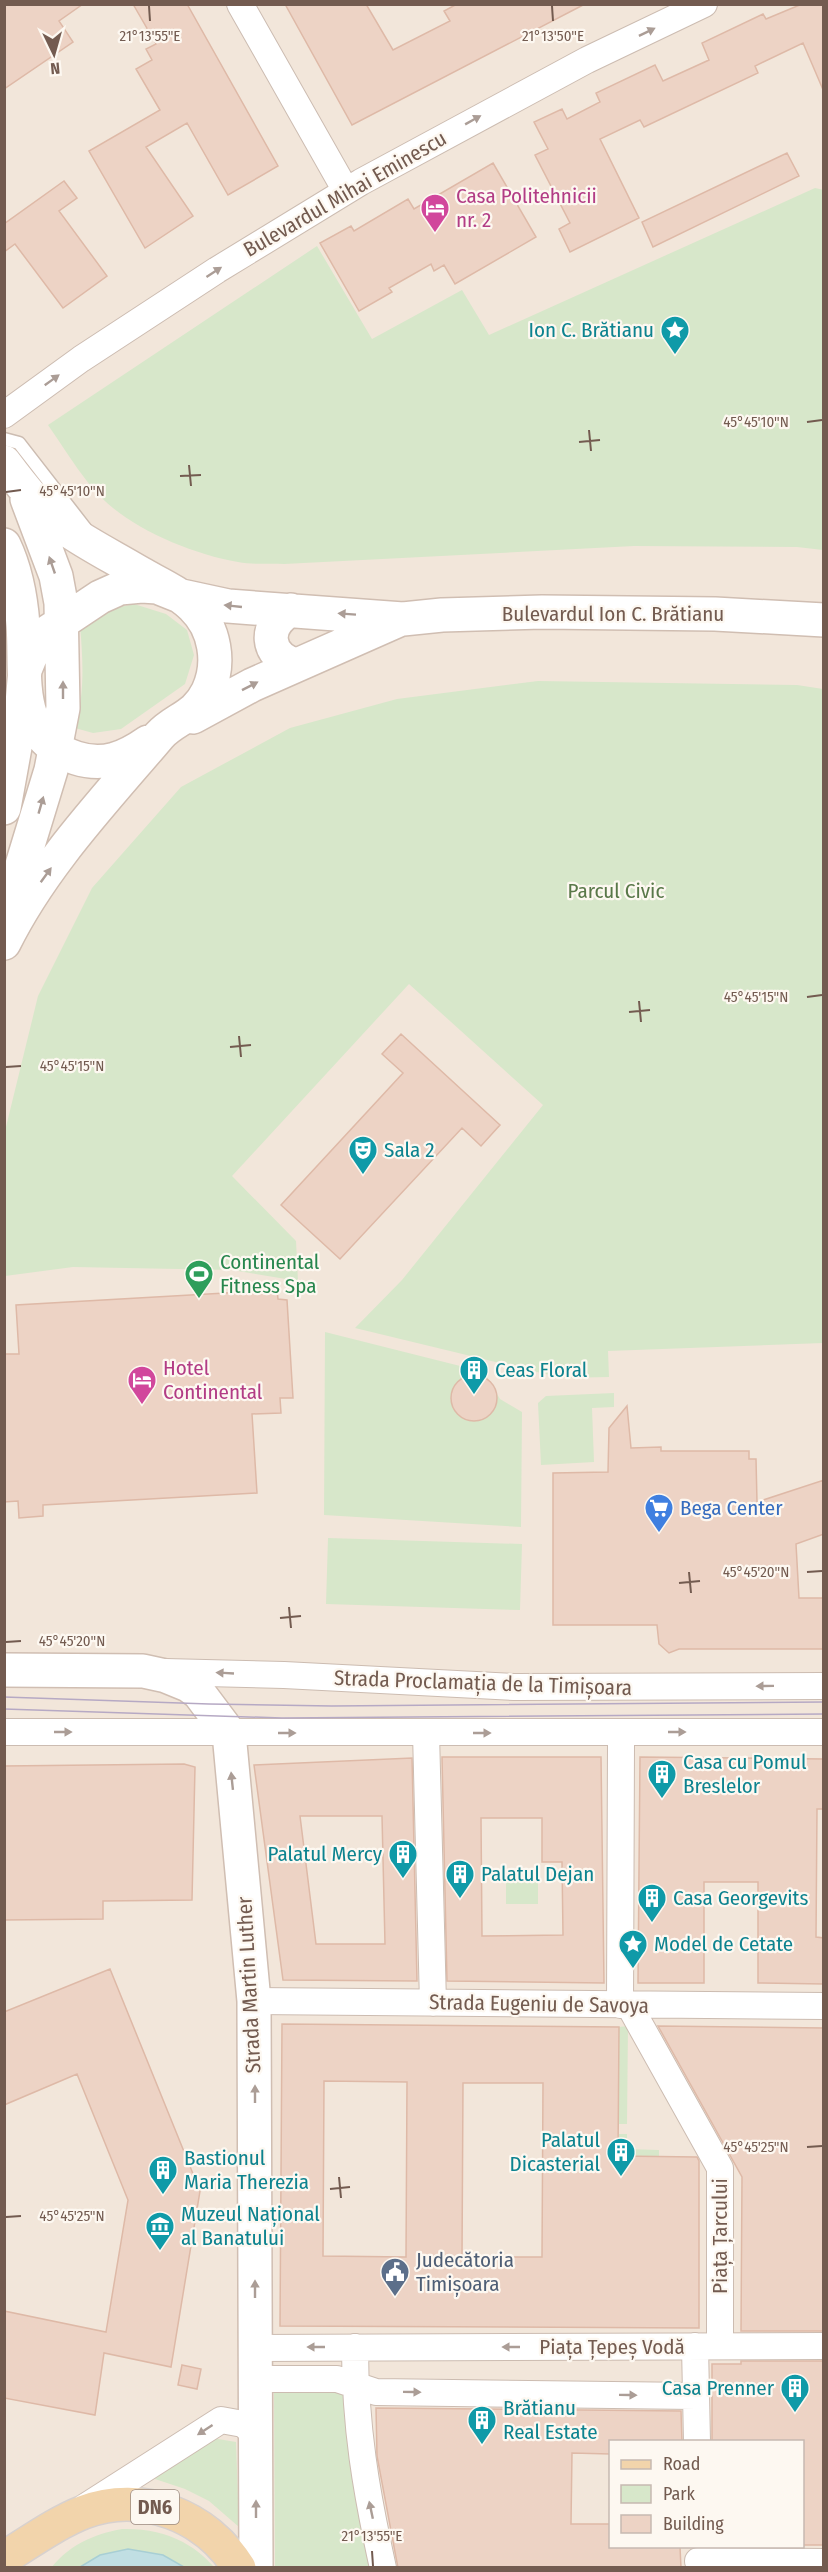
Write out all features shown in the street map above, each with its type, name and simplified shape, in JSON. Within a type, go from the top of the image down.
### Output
[{"type":"main road","name":"DN6","points":[[4,2558],[83,2512],[105,2506],[138,2504],[160,2508],[191,2520],[225,2548],[239,2568]]},
{"type":"main road","name":"DN6","points":[[18,2568],[37,2543],[54,2528]]},
{"type":"street","points":[[240,4],[346,191]]},
{"type":"street","name":"Bulevardul Mihai Eminescu","points":[[4,415],[81,359],[187,289],[346,191],[508,101],[704,4]]},
{"type":"street","name":"Bulevardul Ion C. Brătianu","points":[[13,474],[64,528],[177,595]]},
{"type":"street","name":"Bulevardul Ion C. Brătianu","points":[[4,921],[20,876],[56,748],[63,708],[63,622],[56,576],[13,474]]},
{"type":"street","name":"Bulevardul Ion C. Brătianu","points":[[4,545],[15,575],[21,602],[25,700],[31,719],[42,735],[56,748],[84,760],[109,761],[128,755],[162,733],[252,685],[403,619]]},
{"type":"street","name":"Bulevardul Ion C. Brătianu","points":[[4,808],[27,666],[36,644],[46,633],[100,597],[120,588],[149,586],[177,595],[228,606],[403,619],[442,615],[542,612],[715,614],[824,620]]},
{"type":"street","points":[[162,733],[190,716],[199,705],[211,685],[215,667],[212,642],[205,623],[194,607],[177,595]]},
{"type":"street","points":[[291,610],[276,621],[271,637],[276,654],[283,661],[295,665]]},
{"type":"street","name":"Bulevardul Ion C. Brătianu","points":[[4,943],[23,909],[52,867],[162,733]]},
{"type":"street","points":[[4,1651],[41,1664],[94,1671]]},
{"type":"street","points":[[4,1670],[94,1671]]},
{"type":"street","name":"Strada Martin Luther","points":[[94,1671],[143,1671],[175,1679],[195,1689],[209,1704],[229,1733],[254,2001],[256,2568]]},
{"type":"street","name":"Strada Proclamația de la Timișoara","points":[[143,1671],[284,1675],[514,1687],[824,1686]]},
{"type":"street","name":"Strada Proclamația de la Timișoara","points":[[4,1732],[824,1732]]},
{"type":"street","points":[[426,1733],[433,2003]]},
{"type":"street","points":[[621,1745],[625,2005]]},
{"type":"street","name":"Strada Eugeniu de Savoya","points":[[254,2001],[824,2006]]},
{"type":"street","name":"Piața Țarcului","points":[[625,2005],[719,2165],[720,2346]]},
{"type":"street","points":[[695,2346],[824,2346]]},
{"type":"street","name":"Piața Țepeș Vodă","points":[[256,2364],[355,2347],[695,2346],[697,2440]]},
{"type":"street","points":[[355,2347],[355,2385],[365,2486],[383,2568]]},
{"type":"street","points":[[256,2364],[337,2379],[376,2392],[696,2396]]},
{"type":"street","points":[[54,2528],[221,2420],[243,2424],[256,2435]]},
{"type":"street","points":[[698,2558],[824,2562]]},
{"type":"lane","points":[[4,439],[19,443],[102,550]]},
{"type":"shaded area","points":[[5,5],[823,5],[823,2567],[5,2568]]},
{"type":"green space","points":[[815,188],[824,190],[823,550],[797,547],[634,546],[284,564],[243,563],[222,559],[172,542],[140,526],[113,508],[94,490],[48,425],[317,246],[372,339],[462,290],[489,335]]},
{"type":"green space","points":[[134,604],[166,614],[187,630],[194,655],[185,684],[121,729],[93,733],[75,728],[82,690],[80,625],[101,611]]},
{"type":"green space","name":"Parcul Civic","points":[[538,681],[797,685],[823,689],[823,1343],[608,1351],[609,1377],[562,1378],[355,1328],[402,1280],[543,1105],[409,984],[232,1176],[296,1241],[298,1281],[232,1270],[73,1267],[5,1276],[5,1131],[38,996],[92,888],[181,787],[290,728],[397,699]]},
{"type":"green space","points":[[325,1332],[484,1372],[500,1399],[522,1412],[521,1527],[324,1515]]},
{"type":"green space","points":[[614,1393],[614,1407],[592,1408],[594,1462],[541,1465],[538,1403],[546,1396]]},
{"type":"green space","points":[[328,1538],[522,1544],[520,1610],[326,1604]]},
{"type":"green space","points":[[538,1870],[538,1904],[506,1904],[506,1871]]},
{"type":"green space","points":[[628,2026],[627,2124],[619,2124],[619,2027]]},
{"type":"green space","points":[[619,2134],[627,2134],[627,2149],[659,2150],[659,2157],[618,2156]]},
{"type":"green space","points":[[346,2390],[377,2567],[275,2567],[274,2392]]},
{"type":"green space","points":[[206,2437],[236,2442],[239,2527],[209,2501],[185,2489],[146,2476]]},
{"type":"green space","points":[[122,2529],[161,2533],[172,2537],[194,2549],[214,2567],[184,2567],[163,2555],[128,2549],[100,2555],[80,2567],[51,2568],[66,2553],[83,2542]]},
{"type":"water","points":[[128,2549],[163,2555],[184,2567],[80,2567],[100,2555]]},
{"type":"building","points":[[4,4],[83,4],[59,21],[73,42],[4,89]]},
{"type":"building","points":[[133,4],[187,4],[278,166],[228,195],[187,123],[146,147],[193,216],[145,248],[89,151],[160,110],[136,69],[152,60],[146,49],[156,44]]},
{"type":"building","points":[[285,4],[366,4],[393,50],[450,21],[444,11],[457,4],[585,4],[352,125]]},
{"type":"building","points":[[802,4],[824,4],[824,92],[803,43],[755,66],[758,73],[644,127],[640,120],[600,139],[639,218],[570,252],[559,229],[570,223],[535,155],[548,149],[534,122],[562,109],[567,119],[600,102],[596,93],[655,65],[663,81],[709,60],[702,43],[763,14],[766,19]]},
{"type":"building","points":[[787,153],[799,176],[653,247],[642,222]]},
{"type":"building","name":"Casa Politehnicii nr. 2","points":[[493,163],[536,237],[455,284],[444,265],[434,271],[431,264],[389,288],[392,292],[359,311],[320,243],[351,226],[354,231],[408,199],[414,209]]},
{"type":"building","points":[[64,181],[77,198],[59,211],[107,276],[63,308],[15,244],[4,252],[4,224]]},
{"type":"building","name":"Sala 2","points":[[401,1034],[500,1125],[481,1146],[462,1128],[340,1259],[281,1205],[403,1073],[382,1054]]},
{"type":"building","name":"Hotel Continental","points":[[277,1290],[278,1299],[287,1300],[293,1398],[280,1398],[281,1413],[252,1414],[257,1493],[43,1505],[43,1516],[19,1518],[18,1501],[4,1502],[4,1354],[19,1354],[16,1305]]},
{"type":"building","name":"Ceas Floral","points":[[474,1375],[490,1382],[497,1398],[490,1414],[474,1421],[458,1414],[451,1398],[458,1382]]},
{"type":"building","name":"Bega Center","points":[[627,1406],[631,1448],[661,1447],[661,1451],[749,1451],[749,1459],[756,1459],[757,1502],[824,1480],[824,1534],[796,1544],[799,1598],[824,1598],[824,1649],[679,1649],[669,1653],[659,1644],[657,1625],[553,1625],[553,1473],[608,1472],[609,1428]]},
{"type":"building","name":"Palatul Dejan","points":[[442,1757],[601,1757],[604,1983],[447,1981]],"holes":[[[481,1818],[542,1818],[542,1862],[562,1862],[563,1935],[482,1936]]]},
{"type":"building","points":[[640,1757],[824,1759],[824,1809],[817,1809],[816,1937],[824,1938],[824,1984],[758,1983],[758,1882],[704,1882],[704,1983],[638,1983]]},
{"type":"building","name":"Palatul Mercy","points":[[412,1758],[417,1981],[283,1980],[254,1765]],"holes":[[[300,1816],[382,1816],[385,1944],[316,1944]]]},
{"type":"building","points":[[184,1764],[195,1767],[192,1900],[103,1901],[103,1919],[4,1920],[4,1766]]},
{"type":"building","name":"Bastionul Maria Therezia","points":[[110,1969],[200,2191],[171,2367],[104,2353],[95,2415],[4,2398],[4,2311],[106,2332],[128,2200],[77,2074],[4,2105],[4,2012]]},
{"type":"building","name":"Palatul Dicasterial","points":[[282,2024],[619,2027],[618,2156],[697,2157],[699,2161],[699,2328],[280,2326]],"holes":[[[324,2081],[407,2082],[406,2257],[323,2256]],[[463,2083],[543,2083],[542,2257],[462,2257]]]},
{"type":"building","points":[[658,2026],[824,2028],[824,2331],[741,2331],[742,2177]]},
{"type":"building","points":[[741,2361],[824,2361],[824,2545],[804,2545],[804,2440],[712,2440],[712,2364],[741,2364]]},
{"type":"building","points":[[182,2365],[201,2369],[197,2389],[178,2385]]},
{"type":"building","points":[[376,2408],[681,2411],[682,2440],[609,2440],[609,2454],[572,2453],[571,2524],[609,2524],[609,2548],[680,2548],[681,2568],[398,2568],[377,2456]]},
{"type":"tram line","points":[[4,1697],[332,1706],[824,1702]]},
{"type":"tram line","points":[[4,1709],[282,1718],[824,1714]]},
{"type":"place","name":"Casa Politehnicii nr. 2","points":[[435,234]]},
{"type":"place","name":"Ion C. Brătianu","points":[[675,356]]},
{"type":"place","name":"Sala 2","points":[[363,1176]]},
{"type":"place","name":"Continental Fitness Spa","points":[[199,1300]]},
{"type":"place","name":"Ceas Floral","points":[[474,1396]]},
{"type":"place","name":"Hotel Continental","points":[[142,1406]]},
{"type":"place","name":"Bega Center","points":[[659,1534]]},
{"type":"place","name":"Casa cu Pomul Breslelor","points":[[662,1800]]},
{"type":"place","name":"Palatul Mercy","points":[[403,1880]]},
{"type":"place","name":"Palatul Dejan","points":[[460,1900]]},
{"type":"place","name":"Casa Georgevits","points":[[652,1924]]},
{"type":"place","name":"Model de Cetate","points":[[633,1970]]},
{"type":"place","name":"Palatul Dicasterial","points":[[621,2178]]},
{"type":"place","name":"Bastionul Maria Therezia","points":[[163,2196]]},
{"type":"place","name":"Muzeul Național al Banatului","points":[[160,2252]]},
{"type":"place","name":"Judecătoria Timișoara","points":[[395,2298]]},
{"type":"place","name":"Casa Prenner","points":[[795,2414]]},
{"type":"place","name":"Brătianu Real Estate","points":[[482,2446]]}]
